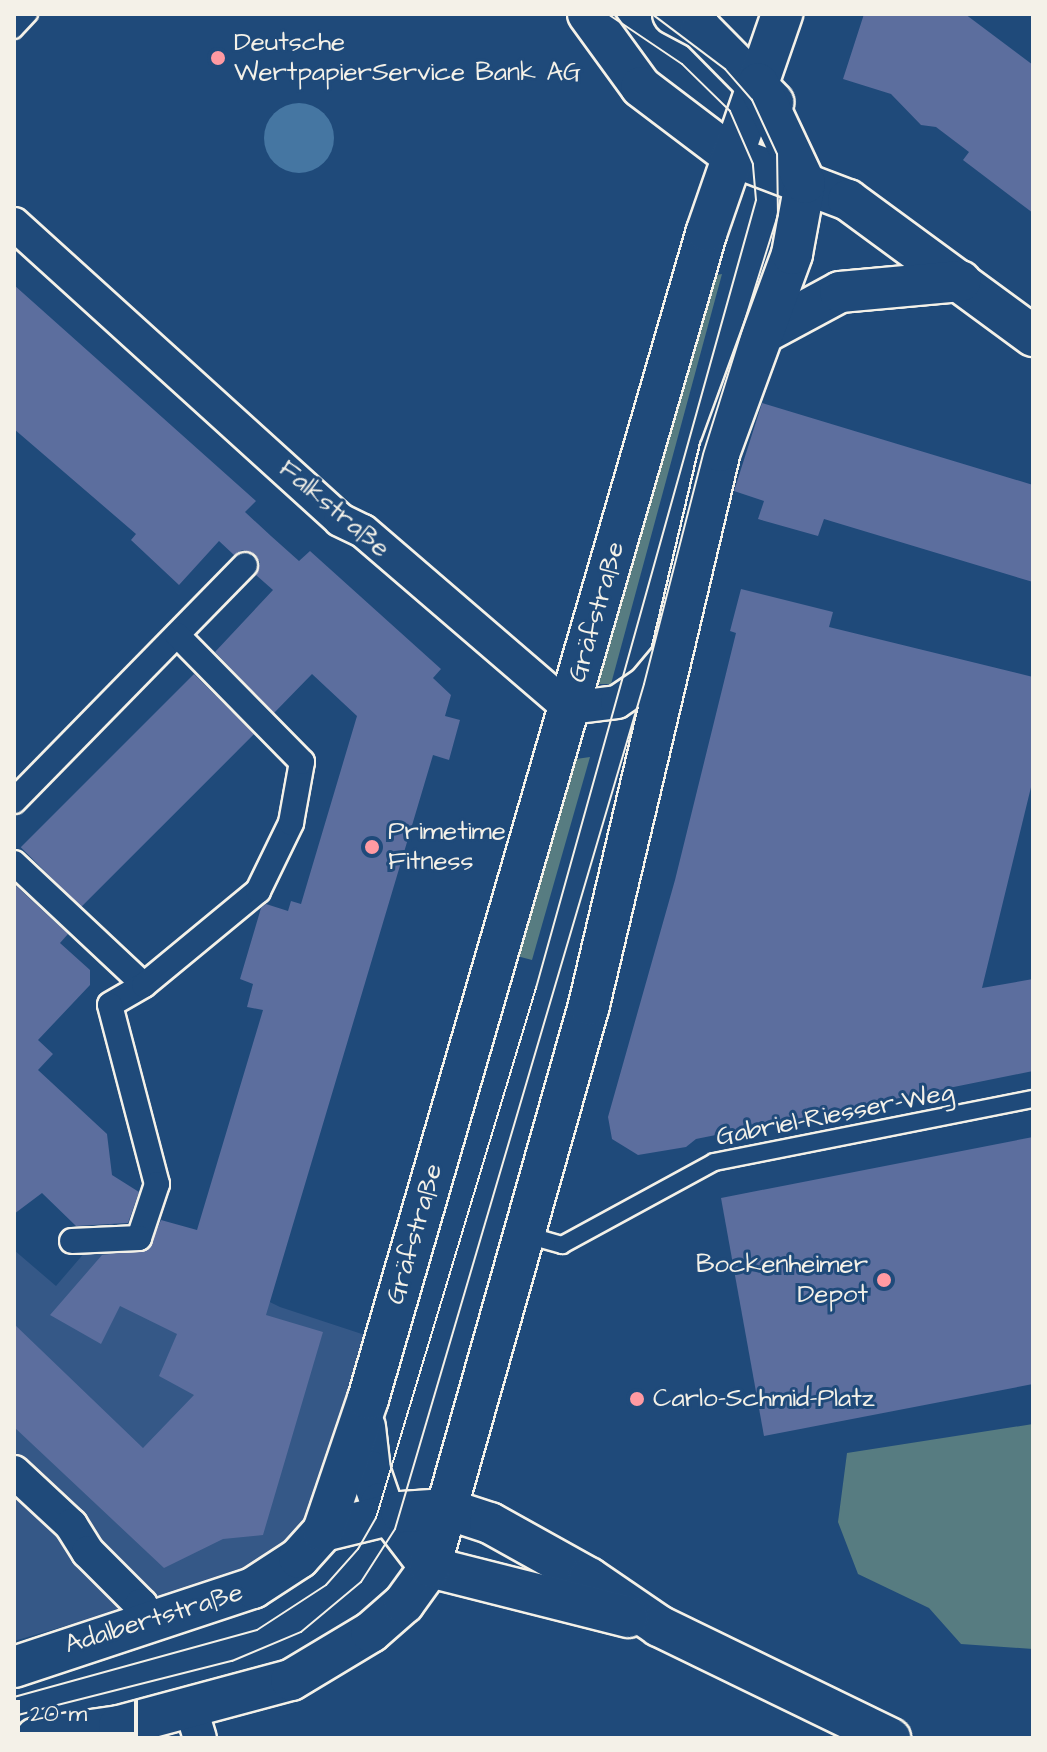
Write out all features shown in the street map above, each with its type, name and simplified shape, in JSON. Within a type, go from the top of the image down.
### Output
[{"type":"street","points":[[588,14],[641,87],[732,156],[848,200],[1033,336]]},
{"type":"street","points":[[673,14],[701,29],[758,83],[848,200]]},
{"type":"street","name":"Gräfstraße","points":[[323,1531],[368,1399],[732,156],[782,14]]},
{"type":"street","points":[[36,1738],[196,1723],[313,1670],[371,1632],[404,1603],[430,1567],[589,1005],[720,451],[792,254],[805,183],[758,83]]},
{"type":"street","name":"Falkstraße","points":[[14,224],[340,520],[363,531],[569,708]]},
{"type":"street","points":[[764,333],[840,292],[960,281]]},
{"type":"street","points":[[14,801],[245,565]]},
{"type":"street","points":[[72,1241],[139,1238],[157,1184],[110,1005],[144,985],[258,891],[291,823],[302,762],[177,635]]},
{"type":"street","points":[[569,708],[617,702],[644,684],[670,653]]},
{"type":"street","points":[[14,863],[144,985]]},
{"type":"street","name":"Gräfstraße","points":[[368,1399],[365,1425],[370,1471],[387,1515],[430,1567]]},
{"type":"street","points":[[14,1472],[71,1525],[88,1552],[141,1605],[150,1624]]},
{"type":"street","points":[[323,1531],[387,1515],[447,1509],[513,1533],[659,1626],[890,1738]]},
{"type":"street","name":"Adalbertstraße","points":[[14,1667],[62,1648],[218,1603],[277,1576],[323,1531]]},
{"type":"street","points":[[430,1567],[659,1626]]},
{"type":"lane","points":[[14,30],[29,14]]},
{"type":"lane","name":"Gabriel-Riesser-Weg","points":[[523,1234],[562,1245],[714,1162],[1033,1099]]},
{"type":"shaded area","points":[[299,103],[324,113],[334,138],[324,163],[299,173],[274,163],[264,138],[274,113]]},
{"type":"shaded area","points":[[110,1223],[280,1307],[368,1336],[315,1518],[261,1569],[14,1641],[14,1250],[56,1286]]},
{"type":"green space","points":[[722,274],[611,684],[596,684],[712,276]]},
{"type":"green space","points":[[590,757],[532,960],[517,956],[576,759]]},
{"type":"green space","points":[[1033,1424],[1033,1649],[961,1644],[929,1608],[858,1574],[838,1522],[847,1453]]},
{"type":"building","points":[[864,14],[965,14],[1033,65],[1033,213],[963,160],[969,152],[936,127],[921,125],[891,94],[843,79]]},
{"type":"building","points":[[14,285],[256,501],[245,512],[271,536],[299,561],[310,551],[441,669],[433,678],[451,695],[445,716],[460,720],[449,760],[433,755],[266,1315],[323,1332],[263,1535],[223,1539],[164,1568],[14,1427],[14,1324],[143,1448],[194,1395],[159,1376],[177,1334],[120,1306],[101,1344],[50,1315],[102,1255],[149,1249],[161,1220],[197,1230],[263,1010],[247,1007],[253,984],[240,979],[261,908],[266,904],[288,911],[291,901],[301,904],[357,716],[312,674],[274,713],[215,652],[273,590],[256,575],[260,562],[255,554],[242,550],[234,555],[219,541],[179,585],[131,540],[136,534],[14,429]]},
{"type":"building","points":[[762,403],[1033,485],[1033,582],[824,519],[818,536],[758,519],[764,501],[734,491]]},
{"type":"building","points":[[741,589],[833,612],[829,627],[1033,677],[1033,779],[982,988],[1033,979],[1033,1071],[696,1139],[686,1147],[638,1155],[612,1139],[608,1117],[675,880],[736,633],[730,631]]},
{"type":"building","points":[[194,674],[254,734],[81,907],[21,847]]},
{"type":"building","points":[[14,884],[68,934],[60,943],[90,970],[90,985],[38,1040],[53,1054],[38,1070],[107,1134],[112,1175],[139,1192],[128,1223],[76,1226],[42,1193],[14,1214]]},
{"type":"building","name":"Bockenheimer Depot","points":[[1033,1137],[1033,1384],[764,1436],[721,1198]]},
{"type":"tram line","points":[[14,1697],[257,1630],[326,1585],[358,1549],[376,1518],[536,988],[756,200],[753,164],[730,111],[682,64],[608,14]]},
{"type":"tram line","points":[[14,1716],[232,1661],[301,1632],[361,1582],[395,1529],[644,684],[703,454],[778,215],[777,154],[752,100],[725,69],[652,14]]},
{"type":"place","name":"Deutsche WertpapierService Bank AG","points":[[218,58]]},
{"type":"place","name":"Primetime Fitness","points":[[372,847]]},
{"type":"place","name":"Bockenheimer Depot","points":[[884,1280]]},
{"type":"place","name":"Carlo-Schmid-Platz","points":[[637,1399]]}]
